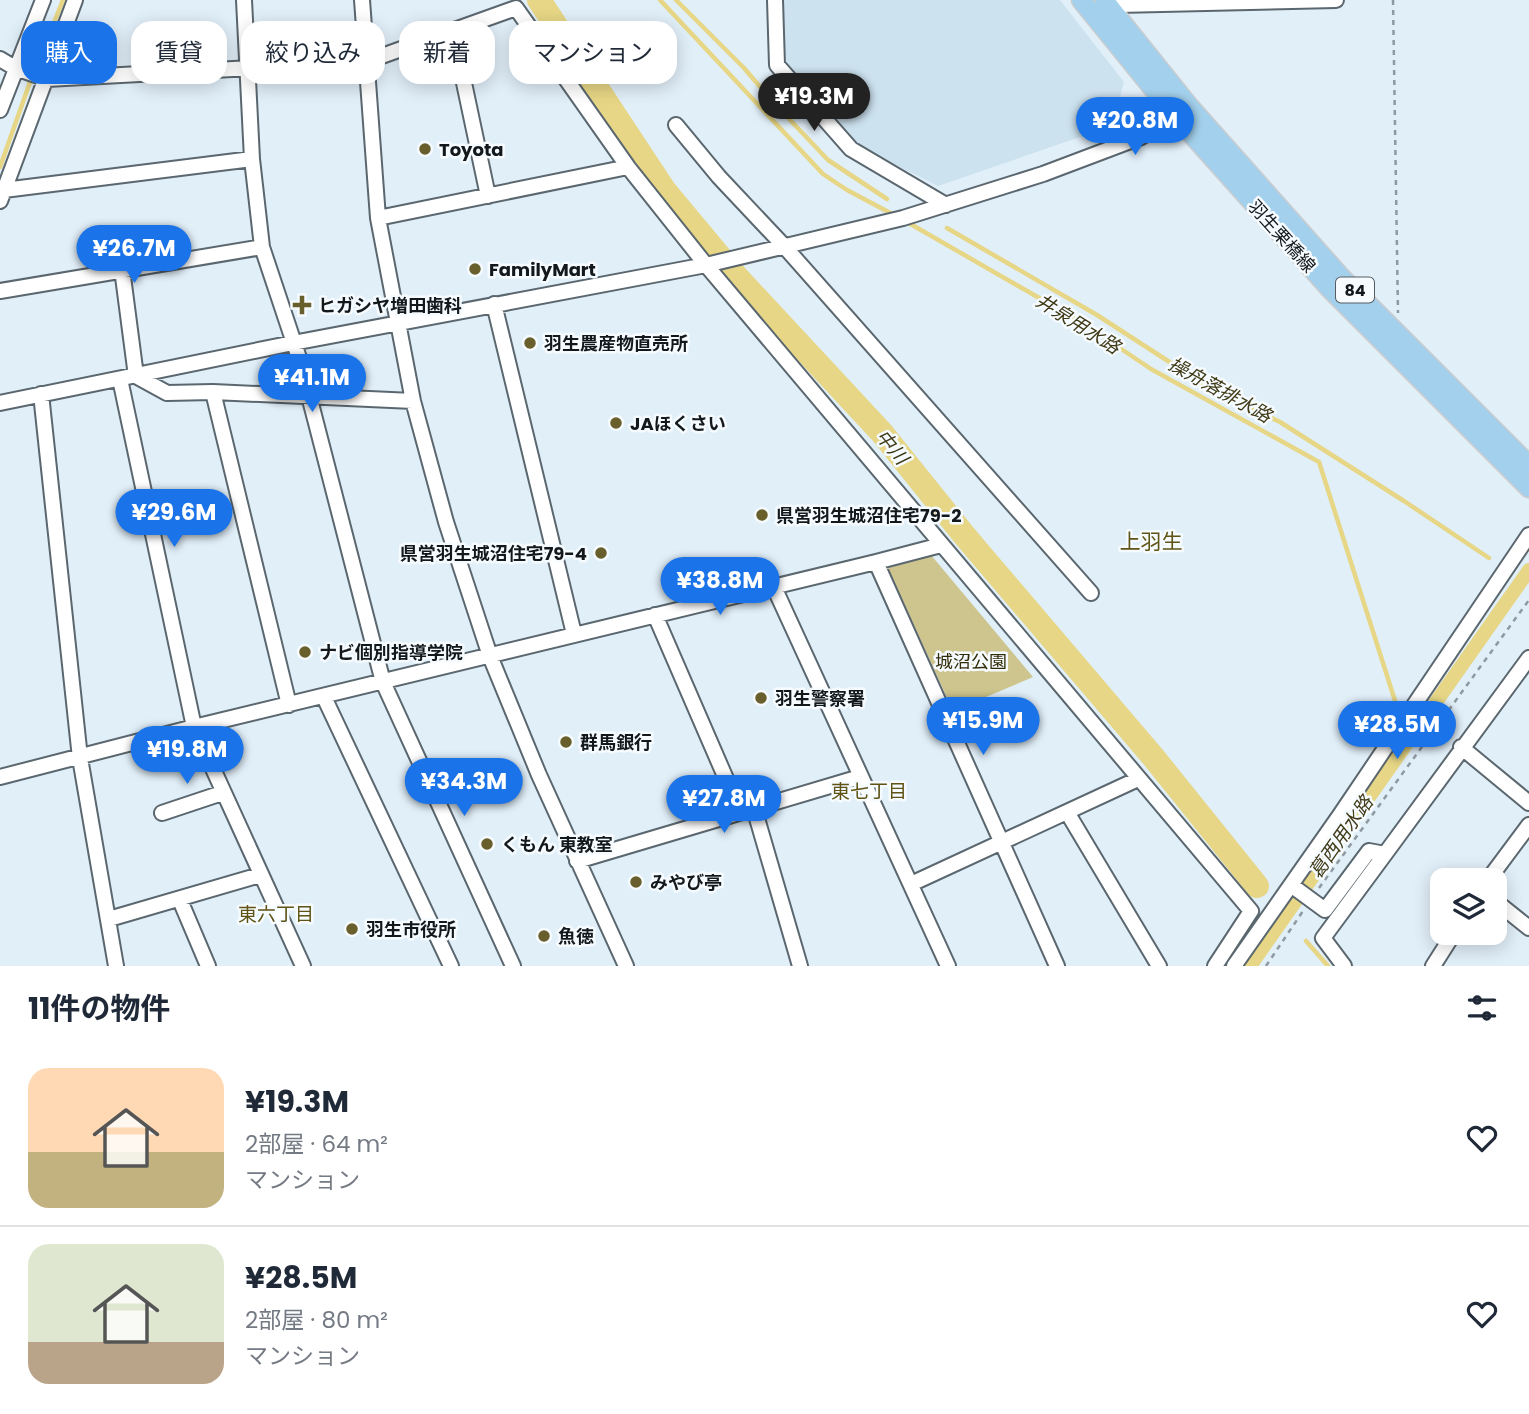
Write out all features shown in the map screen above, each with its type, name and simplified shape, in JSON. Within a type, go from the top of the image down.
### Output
[{"type":"main road","name":"羽生栗橋線","points":[[1081,0],[1183,112],[1529,466]]},
{"type":"main road","name":"羽生栗橋線","points":[[1111,3],[1183,112],[1330,289],[1529,488]]},
{"type":"street","points":[[0,110],[8,69],[43,0]]},
{"type":"street","points":[[68,21],[75,0]]},
{"type":"street","points":[[244,0],[246,21]]},
{"type":"street","points":[[362,0],[363,21]]},
{"type":"street","points":[[775,0],[777,65],[851,149],[946,205]]},
{"type":"street","points":[[1111,3],[1336,0]]},
{"type":"street","points":[[476,21],[514,4],[628,167],[706,265],[1251,912],[1215,966]]},
{"type":"street","points":[[0,58],[8,69]]},
{"type":"street","points":[[117,75],[241,68]]},
{"type":"street","points":[[45,84],[2,195],[252,159]]},
{"type":"street","points":[[250,84],[252,159],[262,247],[300,361],[383,682],[513,966]]},
{"type":"street","points":[[367,84],[378,218],[397,324],[412,401],[446,522],[490,656],[538,775],[626,966]]},
{"type":"street","points":[[464,84],[488,196]]},
{"type":"street","points":[[0,403],[293,343],[706,265],[904,218],[1043,174],[1140,137],[1183,112]]},
{"type":"street","points":[[676,125],[719,177],[784,246],[1091,593]]},
{"type":"street","points":[[378,218],[628,167]]},
{"type":"street","points":[[0,291],[262,247]]},
{"type":"street","points":[[122,269],[136,376]]},
{"type":"street","points":[[494,304],[574,634]]},
{"type":"street","points":[[136,376],[167,393],[213,392],[412,401]]},
{"type":"street","points":[[120,379],[194,727],[303,966]]},
{"type":"street","points":[[213,392],[289,705]]},
{"type":"street","points":[[41,394],[80,758],[116,966]]},
{"type":"street","points":[[1234,966],[1529,535]]},
{"type":"street","points":[[0,777],[194,727],[941,545]]},
{"type":"street","points":[[876,562],[1057,966]]},
{"type":"street","points":[[774,587],[911,884],[943,965]]},
{"type":"street","points":[[655,615],[747,810],[800,966]]},
{"type":"street","points":[[1344,966],[1322,938],[1529,658]]},
{"type":"street","points":[[324,697],[452,966]]},
{"type":"street","points":[[1461,747],[1529,803]]},
{"type":"street","points":[[577,861],[860,777]]},
{"type":"street","points":[[911,884],[1138,779]]},
{"type":"street","points":[[162,813],[222,793]]},
{"type":"street","points":[[1068,811],[1159,966]]},
{"type":"street","points":[[1497,868],[1529,825]]},
{"type":"street","points":[[1291,885],[1325,909],[1369,851],[1385,854]]},
{"type":"street","points":[[109,919],[260,875]]},
{"type":"street","points":[[180,900],[208,966]]},
{"type":"street","points":[[1507,910],[1529,928]]},
{"type":"street","points":[[1433,966],[1446,945]]},
{"type":"path","points":[[1393,0],[1398,334]]},
{"type":"path","points":[[1266,966],[1311,899],[1529,600]]},
{"type":"shaded area","points":[[780,0],[1060,0],[1124,82],[1112,126],[938,186],[852,143],[783,60]]},
{"type":"green space","name":"城沼公園","points":[[931,555],[1033,677],[953,711],[888,568]]},
{"type":"waterway","points":[[55,21],[63,0]]},
{"type":"waterway","name":"中川","points":[[539,0],[665,191],[736,276],[882,433],[964,535],[1154,758],[1257,886]]},
{"type":"waterway","name":"井泉用水路","points":[[660,0],[823,174],[896,216]]},
{"type":"waterway","name":"操舟落排水路","points":[[676,0],[744,68],[828,160],[887,199]]},
{"type":"waterway","points":[[0,167],[29,84]]},
{"type":"waterway","name":"井泉用水路","points":[[907,222],[1081,322],[1151,369],[1319,462],[1397,707]]},
{"type":"waterway","name":"操舟落排水路","points":[[947,228],[1097,315],[1208,387],[1280,422],[1489,558]]},
{"type":"waterway","name":"葛西用水路","points":[[1250,966],[1529,570]]},
{"type":"waterway","points":[[1306,941],[1328,966]]},
{"type":"place","name":"Toyota","points":[[425,149]]},
{"type":"place","name":"FamilyMart","points":[[475,269]]},
{"type":"place","name":"ヒガシヤ増田歯科","points":[[302,305]]},
{"type":"place","name":"羽生農産物直売所","points":[[530,343]]},
{"type":"place","name":"JAほくさい","points":[[616,423]]},
{"type":"place","name":"県営羽生城沼住宅79-2","points":[[762,515]]},
{"type":"place","name":"県営羽生城沼住宅79-4","points":[[601,553]]},
{"type":"place","name":"ナビ個別指導学院","points":[[305,652]]},
{"type":"place","name":"羽生警察署","points":[[761,698]]},
{"type":"place","name":"群馬銀行","points":[[566,742]]},
{"type":"place","name":"くもん 東教室","points":[[487,844]]},
{"type":"place","name":"みやび亭","points":[[636,882]]},
{"type":"place","name":"羽生市役所","points":[[352,929]]},
{"type":"place","name":"魚徳","points":[[544,936]]},
{"type":"district","name":"上羽生","points":[[1151,541]]},
{"type":"district","name":"東七丁目","points":[[869,791]]},
{"type":"district","name":"東六丁目","points":[[276,914]]}]
